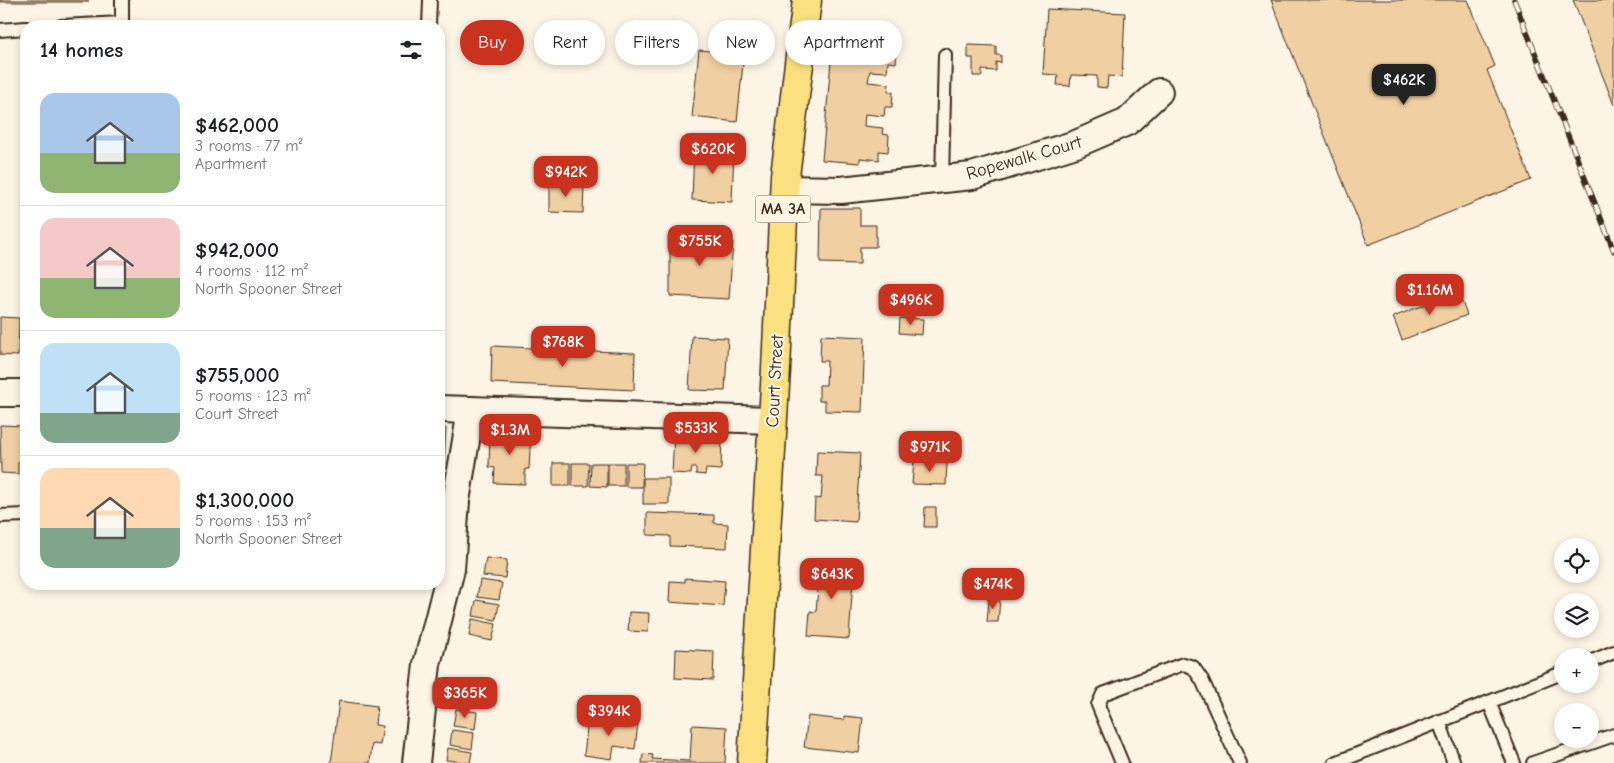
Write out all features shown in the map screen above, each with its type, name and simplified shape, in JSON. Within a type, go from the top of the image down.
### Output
[{"type":"main road","name":"Court Street","points":[[752,763],[773,420],[784,189],[807,0]]},
{"type":"street","name":"Ropewalk Court","points":[[784,189],[841,190],[972,176],[1076,144],[1127,122],[1159,92]]},
{"type":"street","points":[[0,393],[20,393]]},
{"type":"street","points":[[445,409],[773,420]]},
{"type":"street","points":[[416,763],[427,664],[452,569],[446,548],[471,410]]},
{"type":"lane","points":[[122,0],[122,20]]},
{"type":"lane","points":[[429,20],[430,0]]},
{"type":"lane","points":[[0,30],[20,28]]},
{"type":"lane","points":[[942,179],[945,55]]},
{"type":"lane","points":[[0,516],[20,515]]},
{"type":"lane","points":[[1599,658],[1614,652]]},
{"type":"lane","points":[[1122,763],[1098,705],[1104,694],[1183,664],[1193,667],[1202,680],[1240,763]]},
{"type":"lane","points":[[1335,763],[1554,676]]},
{"type":"lane","points":[[1489,702],[1514,763]]},
{"type":"lane","points":[[1439,721],[1454,763]]},
{"type":"lane","points":[[1533,763],[1614,735]]},
{"type":"building","points":[[0,0],[88,0],[88,2],[0,2]]},
{"type":"building","points":[[1271,0],[1468,0],[1495,66],[1487,70],[1531,180],[1368,245]]},
{"type":"building","points":[[1573,0],[1614,0],[1614,105]]},
{"type":"building","points":[[1047,9],[1125,13],[1122,77],[1108,76],[1107,88],[1097,87],[1097,76],[1071,75],[1070,86],[1057,85],[1058,75],[1043,74]]},
{"type":"building","points":[[968,45],[996,46],[996,55],[1001,55],[1001,63],[996,62],[996,71],[982,70],[982,76],[973,76],[973,58],[968,58]]},
{"type":"building","points":[[699,50],[708,51],[708,65],[743,65],[737,122],[692,117]]},
{"type":"building","points":[[831,65],[888,65],[887,72],[870,71],[868,82],[889,84],[888,92],[893,92],[892,107],[885,107],[884,116],[865,114],[864,126],[883,128],[882,134],[889,135],[888,152],[879,151],[879,160],[860,158],[860,163],[822,160]]},
{"type":"building","points":[[694,148],[734,149],[732,202],[692,200]]},
{"type":"building","points":[[549,184],[584,185],[583,213],[549,212]]},
{"type":"building","points":[[821,208],[860,208],[860,225],[876,225],[876,247],[860,247],[860,264],[820,263]]},
{"type":"building","points":[[678,232],[691,232],[691,238],[733,241],[729,299],[670,296],[670,240],[678,240]]},
{"type":"building","points":[[1458,292],[1467,315],[1402,340],[1393,317]]},
{"type":"building","points":[[0,317],[19,318],[18,356],[0,355]]},
{"type":"building","points":[[900,318],[923,319],[922,335],[899,333]]},
{"type":"building","points":[[821,335],[865,337],[862,412],[825,411],[825,401],[819,401],[819,385],[826,385],[827,361],[820,361]]},
{"type":"building","points":[[692,336],[728,338],[725,391],[689,390]]},
{"type":"building","points":[[492,346],[635,353],[634,390],[491,383]]},
{"type":"building","points":[[0,425],[20,426],[20,462],[18,462],[18,474],[1,473]]},
{"type":"building","points":[[490,431],[531,432],[529,469],[525,469],[525,484],[494,483],[495,468],[489,467]]},
{"type":"building","points":[[674,434],[722,437],[721,470],[706,469],[705,475],[696,474],[696,468],[692,468],[691,474],[672,473]]},
{"type":"building","points":[[817,451],[860,453],[856,522],[814,519],[815,498],[821,499],[823,476],[816,476]]},
{"type":"building","points":[[914,460],[947,462],[946,485],[912,484]]},
{"type":"building","points":[[553,463],[570,463],[570,486],[553,486]]},
{"type":"building","points":[[572,463],[589,463],[588,486],[572,486]]},
{"type":"building","points":[[591,463],[607,463],[607,487],[590,486]]},
{"type":"building","points":[[608,463],[624,463],[624,486],[608,486]]},
{"type":"building","points":[[626,463],[643,463],[642,487],[626,487]]},
{"type":"building","points":[[643,478],[669,478],[669,504],[643,504]]},
{"type":"building","points":[[925,507],[936,507],[936,527],[924,527]]},
{"type":"building","points":[[647,513],[714,515],[714,523],[728,524],[727,548],[670,546],[670,536],[647,535]]},
{"type":"building","points":[[486,558],[507,560],[505,578],[483,576]]},
{"type":"building","points":[[812,562],[854,565],[849,639],[808,636],[810,611],[816,612],[818,588],[810,587]]},
{"type":"building","points":[[685,578],[725,581],[723,606],[669,602],[670,581],[685,582]]},
{"type":"building","points":[[480,580],[502,583],[499,600],[477,597]]},
{"type":"building","points":[[989,598],[1000,599],[998,622],[987,622]]},
{"type":"building","points":[[476,600],[499,604],[496,620],[473,616]]},
{"type":"building","points":[[629,612],[649,613],[648,632],[628,631]]},
{"type":"building","points":[[472,619],[496,624],[492,641],[469,636]]},
{"type":"building","points":[[676,649],[714,651],[713,680],[675,678]]},
{"type":"building","points":[[339,701],[377,706],[375,725],[383,726],[380,745],[372,744],[370,763],[331,763]]},
{"type":"building","points":[[456,709],[477,712],[475,729],[453,726]]},
{"type":"building","points":[[808,716],[844,720],[844,716],[863,718],[859,753],[804,747]]},
{"type":"building","points":[[588,718],[638,723],[635,749],[614,746],[612,759],[584,755]]},
{"type":"building","points":[[692,725],[727,727],[725,763],[642,763],[643,754],[653,755],[652,759],[690,761]]},
{"type":"building","points":[[452,730],[474,733],[472,749],[450,745]]},
{"type":"building","points":[[448,748],[472,752],[470,763],[446,760]]},
{"type":"railway","points":[[1514,0],[1614,251]]}]
